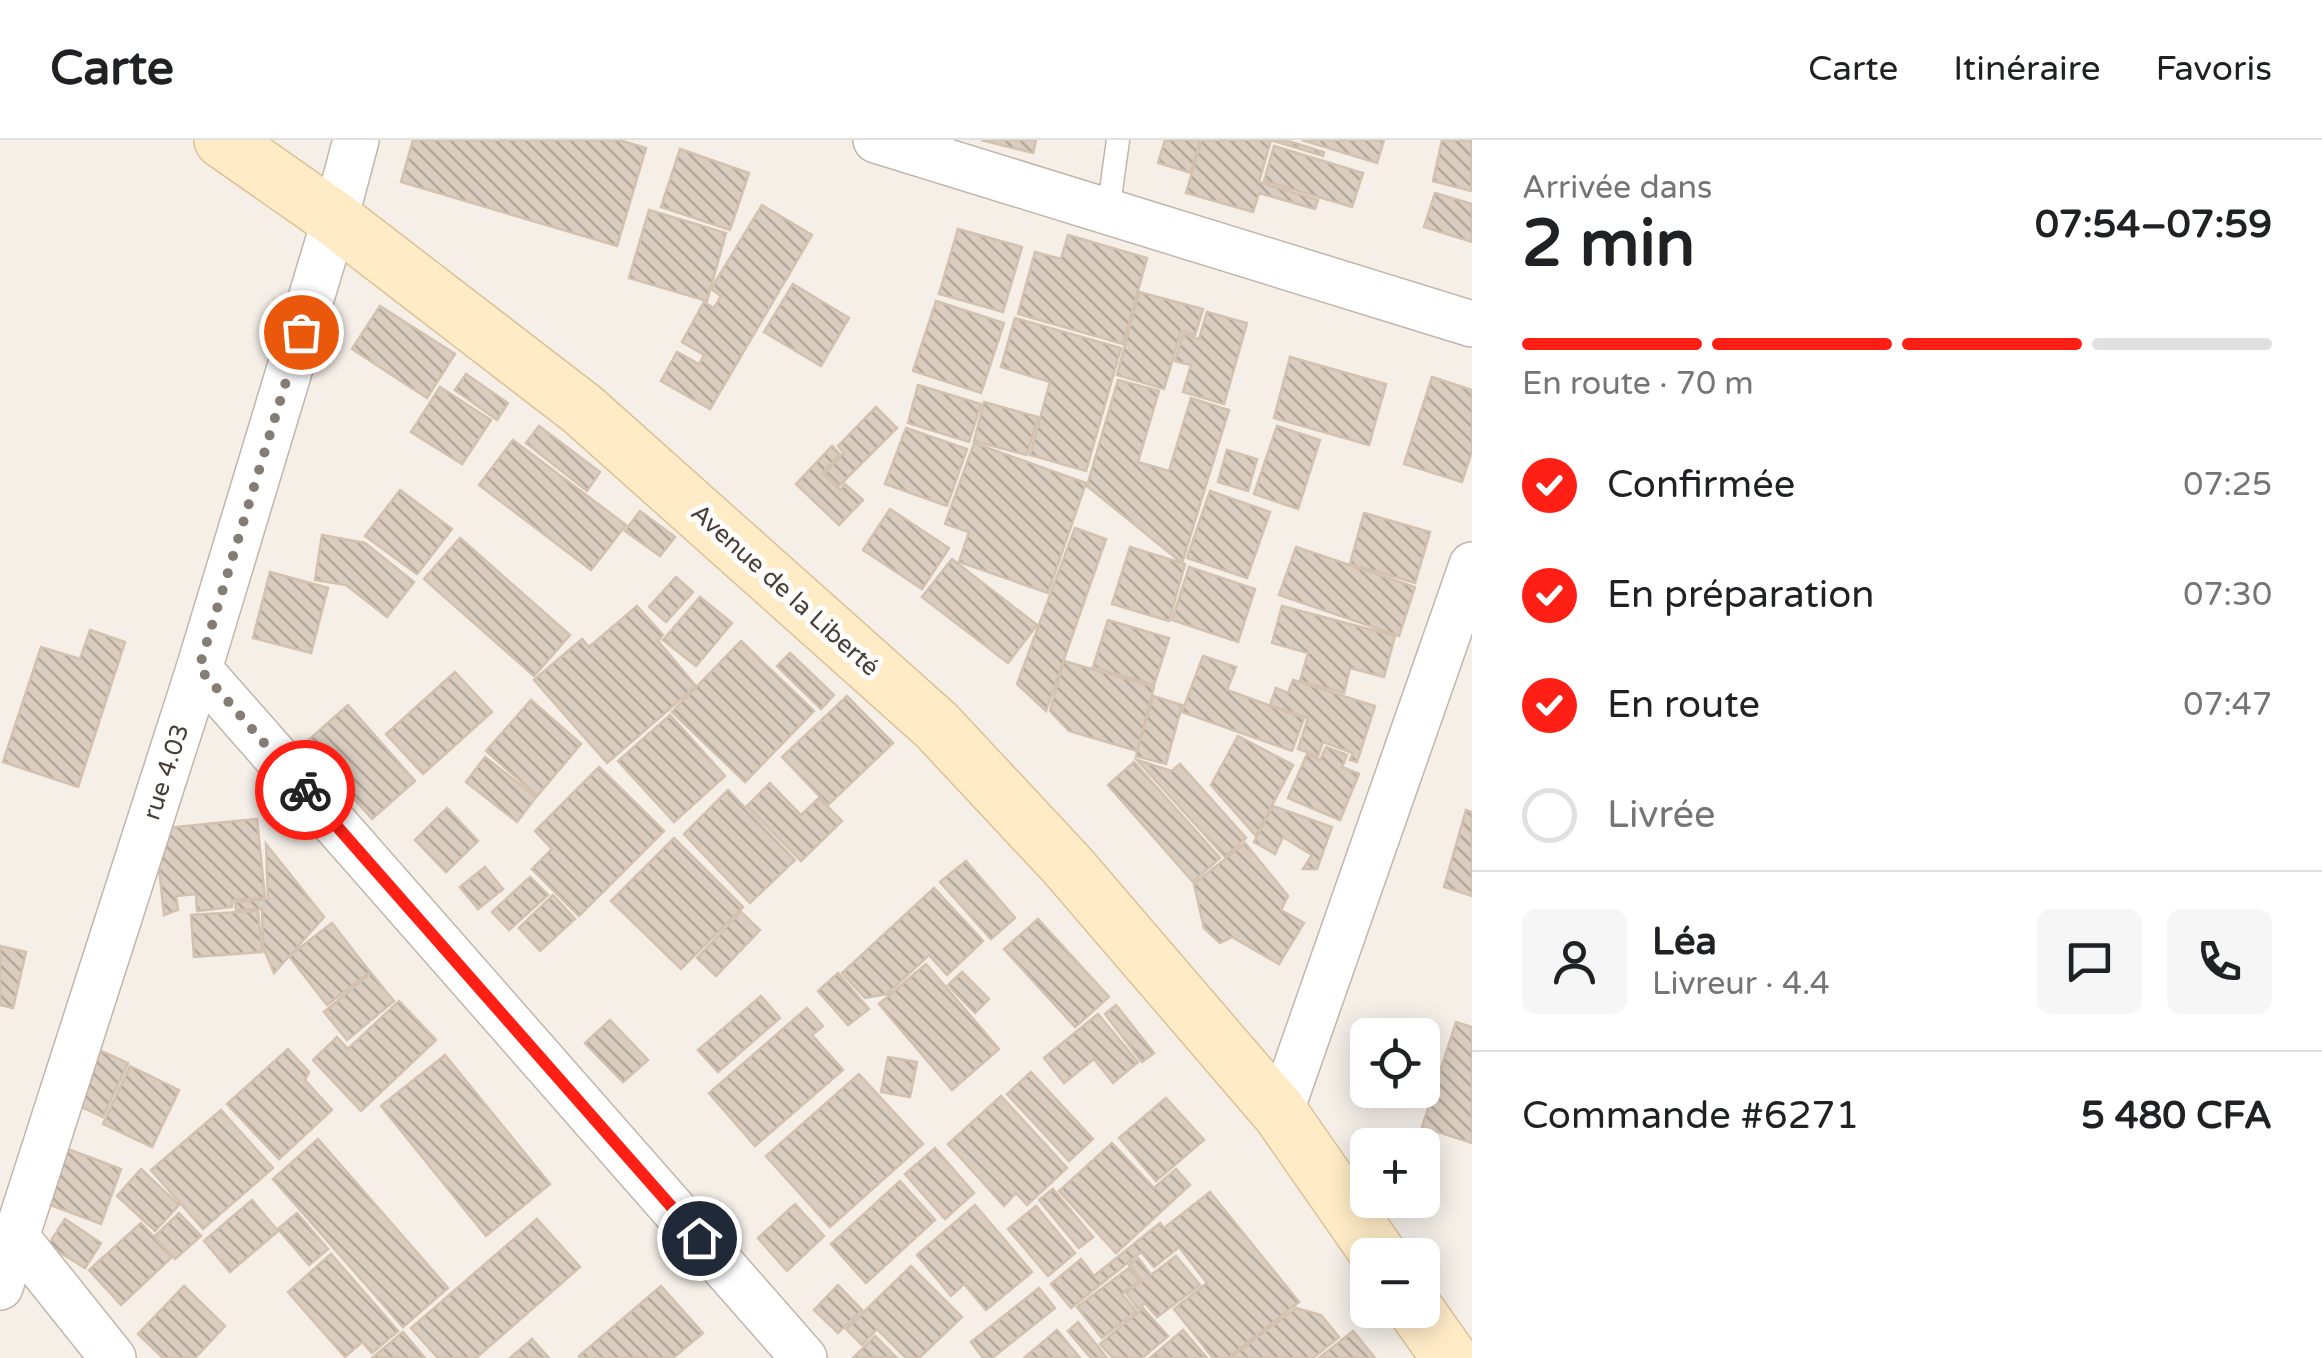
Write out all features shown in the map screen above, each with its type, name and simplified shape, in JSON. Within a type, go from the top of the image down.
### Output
[{"type":"main road","name":"Avenue de la Liberté","points":[[222,140],[335,219],[582,410],[936,725],[1066,864],[1280,1113],[1366,1238]]},
{"type":"main road","points":[[1429,1328],[1450,1358]]},
{"type":"street","name":"rue 4.03","points":[[0,1287],[199,668],[356,140]]},
{"type":"street","points":[[876,140],[1472,324]]},
{"type":"street","points":[[1280,1113],[1472,565]]},
{"type":"street","points":[[199,668],[804,1358]]},
{"type":"street","points":[[17,1238],[113,1358]]},
{"type":"lane","points":[[1108,212],[1118,140]]},
{"type":"building","points":[[413,140],[619,140],[646,148],[617,246],[401,182]]},
{"type":"building","points":[[981,140],[1036,140],[1033,153]]},
{"type":"building","points":[[1165,140],[1200,140],[1191,173],[1158,163]]},
{"type":"building","points":[[1202,140],[1271,140],[1259,182],[1318,200],[1315,209],[1259,193],[1253,212],[1186,193]]},
{"type":"building","points":[[1271,140],[1285,140],[1324,152],[1323,156]]},
{"type":"building","points":[[1302,140],[1384,140],[1377,163]]},
{"type":"building","points":[[1442,140],[1472,140],[1471,191],[1433,181]]},
{"type":"building","points":[[1274,146],[1363,173],[1352,207],[1264,181]]},
{"type":"building","points":[[680,149],[749,173],[730,230],[661,207]]},
{"type":"building","points":[[1435,193],[1472,204],[1472,242],[1424,227]]},
{"type":"building","points":[[762,205],[812,235],[710,409],[661,381],[677,352],[699,364],[704,355],[682,342],[704,302],[714,308],[721,296],[711,289]]},
{"type":"building","points":[[649,210],[726,233],[707,301],[629,278]]},
{"type":"building","points":[[958,229],[1022,247],[1003,312],[939,294]]},
{"type":"building","points":[[1068,235],[1147,258],[1123,344],[1018,314],[1035,252],[1061,259]]},
{"type":"building","points":[[793,284],[849,318],[821,366],[764,332]]},
{"type":"building","points":[[1139,292],[1203,309],[1195,335],[1181,331],[1164,389],[1117,375]]},
{"type":"building","points":[[936,301],[1004,323],[981,393],[913,371]]},
{"type":"building","points":[[380,306],[455,354],[427,398],[352,349]]},
{"type":"building","points":[[1207,312],[1247,323],[1224,404],[1183,392],[1191,365],[1175,361],[1183,334],[1199,339]]},
{"type":"building","points":[[1015,318],[1121,348],[1086,471],[1030,455],[1050,382],[1001,367]]},
{"type":"building","points":[[1290,357],[1386,384],[1369,445],[1274,418]]},
{"type":"building","points":[[466,374],[508,403],[497,420],[455,390]]},
{"type":"building","points":[[1432,377],[1472,390],[1472,451],[1462,482],[1404,464]]},
{"type":"building","points":[[1118,380],[1159,391],[1138,462],[1169,471],[1191,398],[1229,410],[1182,563],[1087,486]]},
{"type":"building","points":[[918,385],[981,404],[969,442],[908,423]]},
{"type":"building","points":[[440,387],[491,420],[462,464],[411,432]]},
{"type":"building","points":[[984,402],[1038,417],[1027,455],[974,441]]},
{"type":"building","points":[[876,407],[897,428],[839,486],[825,473],[844,453],[838,446]]},
{"type":"building","points":[[539,426],[600,472],[587,491],[526,443]]},
{"type":"building","points":[[1277,426],[1320,440],[1298,509],[1254,494]]},
{"type":"building","points":[[906,428],[967,449],[947,506],[885,484]]},
{"type":"building","points":[[513,440],[626,525],[591,570],[479,485]]},
{"type":"building","points":[[974,443],[1086,483],[1048,593],[959,562],[969,532],[945,524]]},
{"type":"building","points":[[832,446],[840,454],[822,473],[840,490],[845,484],[863,500],[839,525],[796,484]]},
{"type":"building","points":[[1227,450],[1257,459],[1248,491],[1218,482]]},
{"type":"building","points":[[400,490],[452,529],[417,574],[365,536]]},
{"type":"building","points":[[1210,491],[1270,512],[1247,578],[1187,558]]},
{"type":"building","points":[[890,509],[949,548],[922,589],[863,550]]},
{"type":"building","points":[[640,511],[675,537],[660,556],[625,531]]},
{"type":"building","points":[[1364,513],[1430,532],[1415,583],[1350,564]]},
{"type":"building","points":[[1075,528],[1106,539],[1046,711],[1017,684]]},
{"type":"building","points":[[322,535],[365,543],[414,582],[387,617],[346,585],[315,580]]},
{"type":"building","points":[[460,538],[570,635],[534,676],[424,579]]},
{"type":"building","points":[[1130,547],[1185,564],[1169,621],[1112,604]]},
{"type":"building","points":[[1296,547],[1415,587],[1399,636],[1279,595]]},
{"type":"building","points":[[952,559],[1037,625],[1008,663],[922,597]]},
{"type":"building","points":[[1189,567],[1255,589],[1238,642],[1172,620]]},
{"type":"building","points":[[270,572],[328,588],[311,653],[253,638]]},
{"type":"building","points":[[676,577],[693,592],[666,622],[649,607]]},
{"type":"building","points":[[700,597],[732,623],[696,666],[663,640]]},
{"type":"building","points":[[637,606],[663,635],[658,641],[696,686],[607,763],[534,680],[582,639],[589,647]]},
{"type":"building","points":[[1282,606],[1395,636],[1384,677],[1350,668],[1344,693],[1300,681],[1308,653],[1272,643]]},
{"type":"building","points":[[1108,620],[1169,638],[1154,685],[1093,667]]},
{"type":"building","points":[[90,630],[125,642],[78,787],[3,762],[41,647],[80,659]]},
{"type":"building","points":[[741,641],[814,711],[745,782],[672,712]]},
{"type":"building","points":[[790,653],[834,695],[821,709],[777,666]]},
{"type":"building","points":[[1203,656],[1236,667],[1227,690],[1304,718],[1292,751],[1182,712]]},
{"type":"building","points":[[1064,661],[1154,687],[1137,751],[1069,731],[1050,711]]},
{"type":"building","points":[[455,672],[492,712],[423,774],[386,734]]},
{"type":"building","points":[[1293,680],[1375,706],[1357,762],[1350,760],[1353,753],[1323,742],[1318,756],[1298,749],[1308,718],[1270,705],[1276,688],[1288,693]]},
{"type":"building","points":[[847,696],[893,743],[828,805],[782,757]]},
{"type":"building","points":[[1153,696],[1182,705],[1166,764],[1136,756]]},
{"type":"building","points":[[531,700],[581,744],[537,796],[486,751]]},
{"type":"building","points":[[348,705],[415,781],[372,819],[305,743]]},
{"type":"building","points":[[670,715],[725,776],[674,822],[618,761]]},
{"type":"building","points":[[1238,736],[1293,765],[1256,836],[1211,785]]},
{"type":"building","points":[[1326,747],[1347,755],[1342,767],[1359,774],[1340,820],[1288,798],[1307,754],[1320,760]]},
{"type":"building","points":[[485,757],[536,797],[517,822],[466,782]]},
{"type":"building","points":[[1137,760],[1172,771],[1180,764],[1246,838],[1225,857]]},
{"type":"building","points":[[1134,762],[1220,858],[1193,882],[1108,785]]},
{"type":"building","points":[[599,767],[664,831],[579,916],[532,869],[552,849],[535,831]]},
{"type":"building","points":[[770,783],[801,815],[819,798],[842,821],[801,861],[747,806]]},
{"type":"building","points":[[728,790],[795,860],[750,903],[684,834]]},
{"type":"building","points":[[1273,806],[1332,827],[1317,869],[1303,869],[1312,855],[1283,837],[1275,854],[1254,842]]},
{"type":"building","points":[[447,808],[478,841],[446,872],[415,840]]},
{"type":"building","points":[[1466,810],[1472,812],[1472,896],[1444,887]]},
{"type":"building","points":[[257,819],[265,898],[232,900],[232,907],[197,911],[196,894],[176,896],[178,910],[164,915],[155,829]]},
{"type":"building","points":[[674,838],[743,907],[681,969],[611,901]]},
{"type":"building","points":[[1245,843],[1288,896],[1281,910],[1304,923],[1279,964],[1232,937],[1220,943],[1204,928],[1194,884]]},
{"type":"building","points":[[266,844],[324,917],[274,973],[263,947],[262,909],[236,910],[235,902],[268,899]]},
{"type":"building","points":[[966,861],[1015,918],[991,939],[940,882]]},
{"type":"building","points":[[485,867],[503,889],[478,909],[460,887]]},
{"type":"building","points":[[530,877],[548,895],[509,930],[492,912]]},
{"type":"building","points":[[934,888],[983,941],[947,975],[929,955],[887,994],[865,998],[842,973]]},
{"type":"building","points":[[553,895],[575,919],[540,951],[519,928]]},
{"type":"building","points":[[258,911],[262,952],[194,957],[191,915]]},
{"type":"building","points":[[741,912],[760,930],[716,976],[697,958]]},
{"type":"building","points":[[1038,919],[1109,997],[1075,1027],[1004,949]]},
{"type":"building","points":[[332,923],[370,972],[327,1005],[289,956]]},
{"type":"building","points":[[0,946],[26,952],[13,1008],[0,1005]]},
{"type":"building","points":[[926,964],[999,1049],[952,1090],[879,1004]]},
{"type":"building","points":[[962,972],[989,999],[975,1013],[948,985]]},
{"type":"building","points":[[371,973],[394,1001],[347,1040],[324,1012]]},
{"type":"building","points":[[838,973],[869,1009],[848,1025],[818,991]]},
{"type":"building","points":[[761,996],[780,1018],[718,1072],[698,1050]]},
{"type":"building","points":[[399,1001],[436,1040],[361,1111],[313,1060],[337,1037],[348,1049]]},
{"type":"building","points":[[1116,1005],[1154,1053],[1142,1062],[1105,1014]]},
{"type":"building","points":[[807,1008],[823,1026],[812,1035],[843,1070],[755,1146],[709,1093]]},
{"type":"building","points":[[1098,1014],[1138,1062],[1113,1083],[1094,1059],[1064,1083],[1044,1058]]},
{"type":"building","points":[[610,1020],[648,1060],[623,1082],[585,1043]]},
{"type":"building","points":[[1456,1022],[1472,1027],[1472,1143],[1440,1133],[1440,1128],[1422,1127],[1428,1108],[1440,1108],[1440,1071]]},
{"type":"building","points":[[288,1049],[309,1072],[305,1080],[332,1110],[279,1159],[227,1104]]},
{"type":"building","points":[[99,1050],[128,1063],[103,1117],[73,1103]]},
{"type":"building","points":[[445,1055],[550,1184],[486,1236],[381,1106]]},
{"type":"building","points":[[888,1057],[917,1062],[910,1097],[881,1092]]},
{"type":"building","points":[[130,1066],[179,1090],[152,1147],[103,1124]]},
{"type":"building","points":[[1031,1072],[1093,1139],[1069,1161],[1007,1094]]},
{"type":"building","points":[[859,1074],[923,1144],[830,1227],[766,1156]]},
{"type":"building","points":[[1001,1096],[1067,1168],[1027,1205],[1016,1193],[1004,1206],[948,1144]]},
{"type":"building","points":[[1166,1098],[1204,1140],[1156,1181],[1119,1138]]},
{"type":"building","points":[[221,1110],[273,1168],[203,1229],[151,1170]]},
{"type":"building","points":[[318,1139],[448,1288],[403,1327],[273,1179]]},
{"type":"building","points":[[1112,1143],[1154,1188],[1176,1169],[1190,1185],[1116,1253],[1059,1191]]},
{"type":"building","points":[[57,1145],[121,1169],[101,1224],[37,1200]]},
{"type":"building","points":[[935,1148],[974,1193],[945,1219],[905,1174]]},
{"type":"building","points":[[141,1169],[179,1205],[155,1231],[117,1196]]},
{"type":"building","points":[[900,1181],[935,1220],[866,1283],[831,1244]]},
{"type":"building","points":[[1053,1189],[1093,1237],[1079,1248],[1039,1200]]},
{"type":"building","points":[[1210,1192],[1299,1302],[1228,1358],[1213,1358],[1174,1309],[1207,1283],[1179,1247],[1154,1267],[1141,1252],[1071,1308],[1051,1284],[1081,1259],[1094,1276],[1160,1223],[1164,1228]]},
{"type":"building","points":[[252,1200],[278,1231],[230,1272],[204,1241]]},
{"type":"building","points":[[795,1204],[824,1236],[787,1271],[758,1238]]},
{"type":"building","points":[[975,1205],[1032,1272],[986,1310],[964,1284],[951,1296],[917,1255]]},
{"type":"building","points":[[1036,1206],[1075,1253],[1048,1276],[1008,1229]]},
{"type":"building","points":[[179,1213],[201,1236],[175,1259],[154,1237]]},
{"type":"building","points":[[297,1213],[328,1249],[309,1265],[278,1229]]},
{"type":"building","points":[[65,1219],[101,1243],[85,1268],[48,1245]]},
{"type":"building","points":[[537,1219],[580,1267],[476,1358],[438,1358],[411,1328]]},
{"type":"building","points":[[141,1223],[172,1257],[121,1305],[89,1270]]},
{"type":"building","points":[[331,1254],[398,1331],[372,1353],[362,1342],[345,1357],[288,1292]]},
{"type":"building","points":[[1176,1256],[1200,1285],[1157,1317],[1145,1303],[1138,1309],[1126,1293],[1142,1281],[1129,1265],[1138,1258],[1151,1275]]},
{"type":"building","points":[[911,1266],[962,1317],[919,1358],[906,1358],[877,1329],[862,1345],[846,1329]]},
{"type":"building","points":[[1129,1268],[1139,1281],[1122,1294],[1136,1311],[1102,1338],[1077,1307]]},
{"type":"building","points":[[838,1285],[862,1310],[838,1333],[814,1310]]},
{"type":"building","points":[[184,1286],[225,1326],[195,1358],[163,1358],[138,1334]]},
{"type":"building","points":[[661,1286],[703,1333],[673,1358],[580,1358],[579,1356]]},
{"type":"building","points":[[1039,1288],[1055,1308],[992,1358],[983,1358],[971,1342]]},
{"type":"building","points":[[1143,1308],[1168,1336],[1142,1358],[1113,1358],[1100,1344]]},
{"type":"building","points":[[1296,1308],[1321,1315],[1339,1337],[1313,1358],[1230,1358]]},
{"type":"building","points":[[1078,1322],[1107,1358],[1091,1358],[1068,1331]]},
{"type":"building","points":[[1057,1330],[1080,1358],[1024,1358]]},
{"type":"building","points":[[1183,1330],[1207,1358],[1150,1358]]},
{"type":"building","points":[[1353,1331],[1375,1358],[1319,1358]]},
{"type":"building","points":[[403,1332],[425,1358],[372,1358]]},
{"type":"building","points":[[875,1336],[896,1357],[853,1358]]},
{"type":"building","points":[[532,1339],[549,1358],[510,1358]]},
{"type":"way so far","points":[[301,332],[199,668],[305,790]]},
{"type":"route","points":[[305,790],[699,1238]]}]
